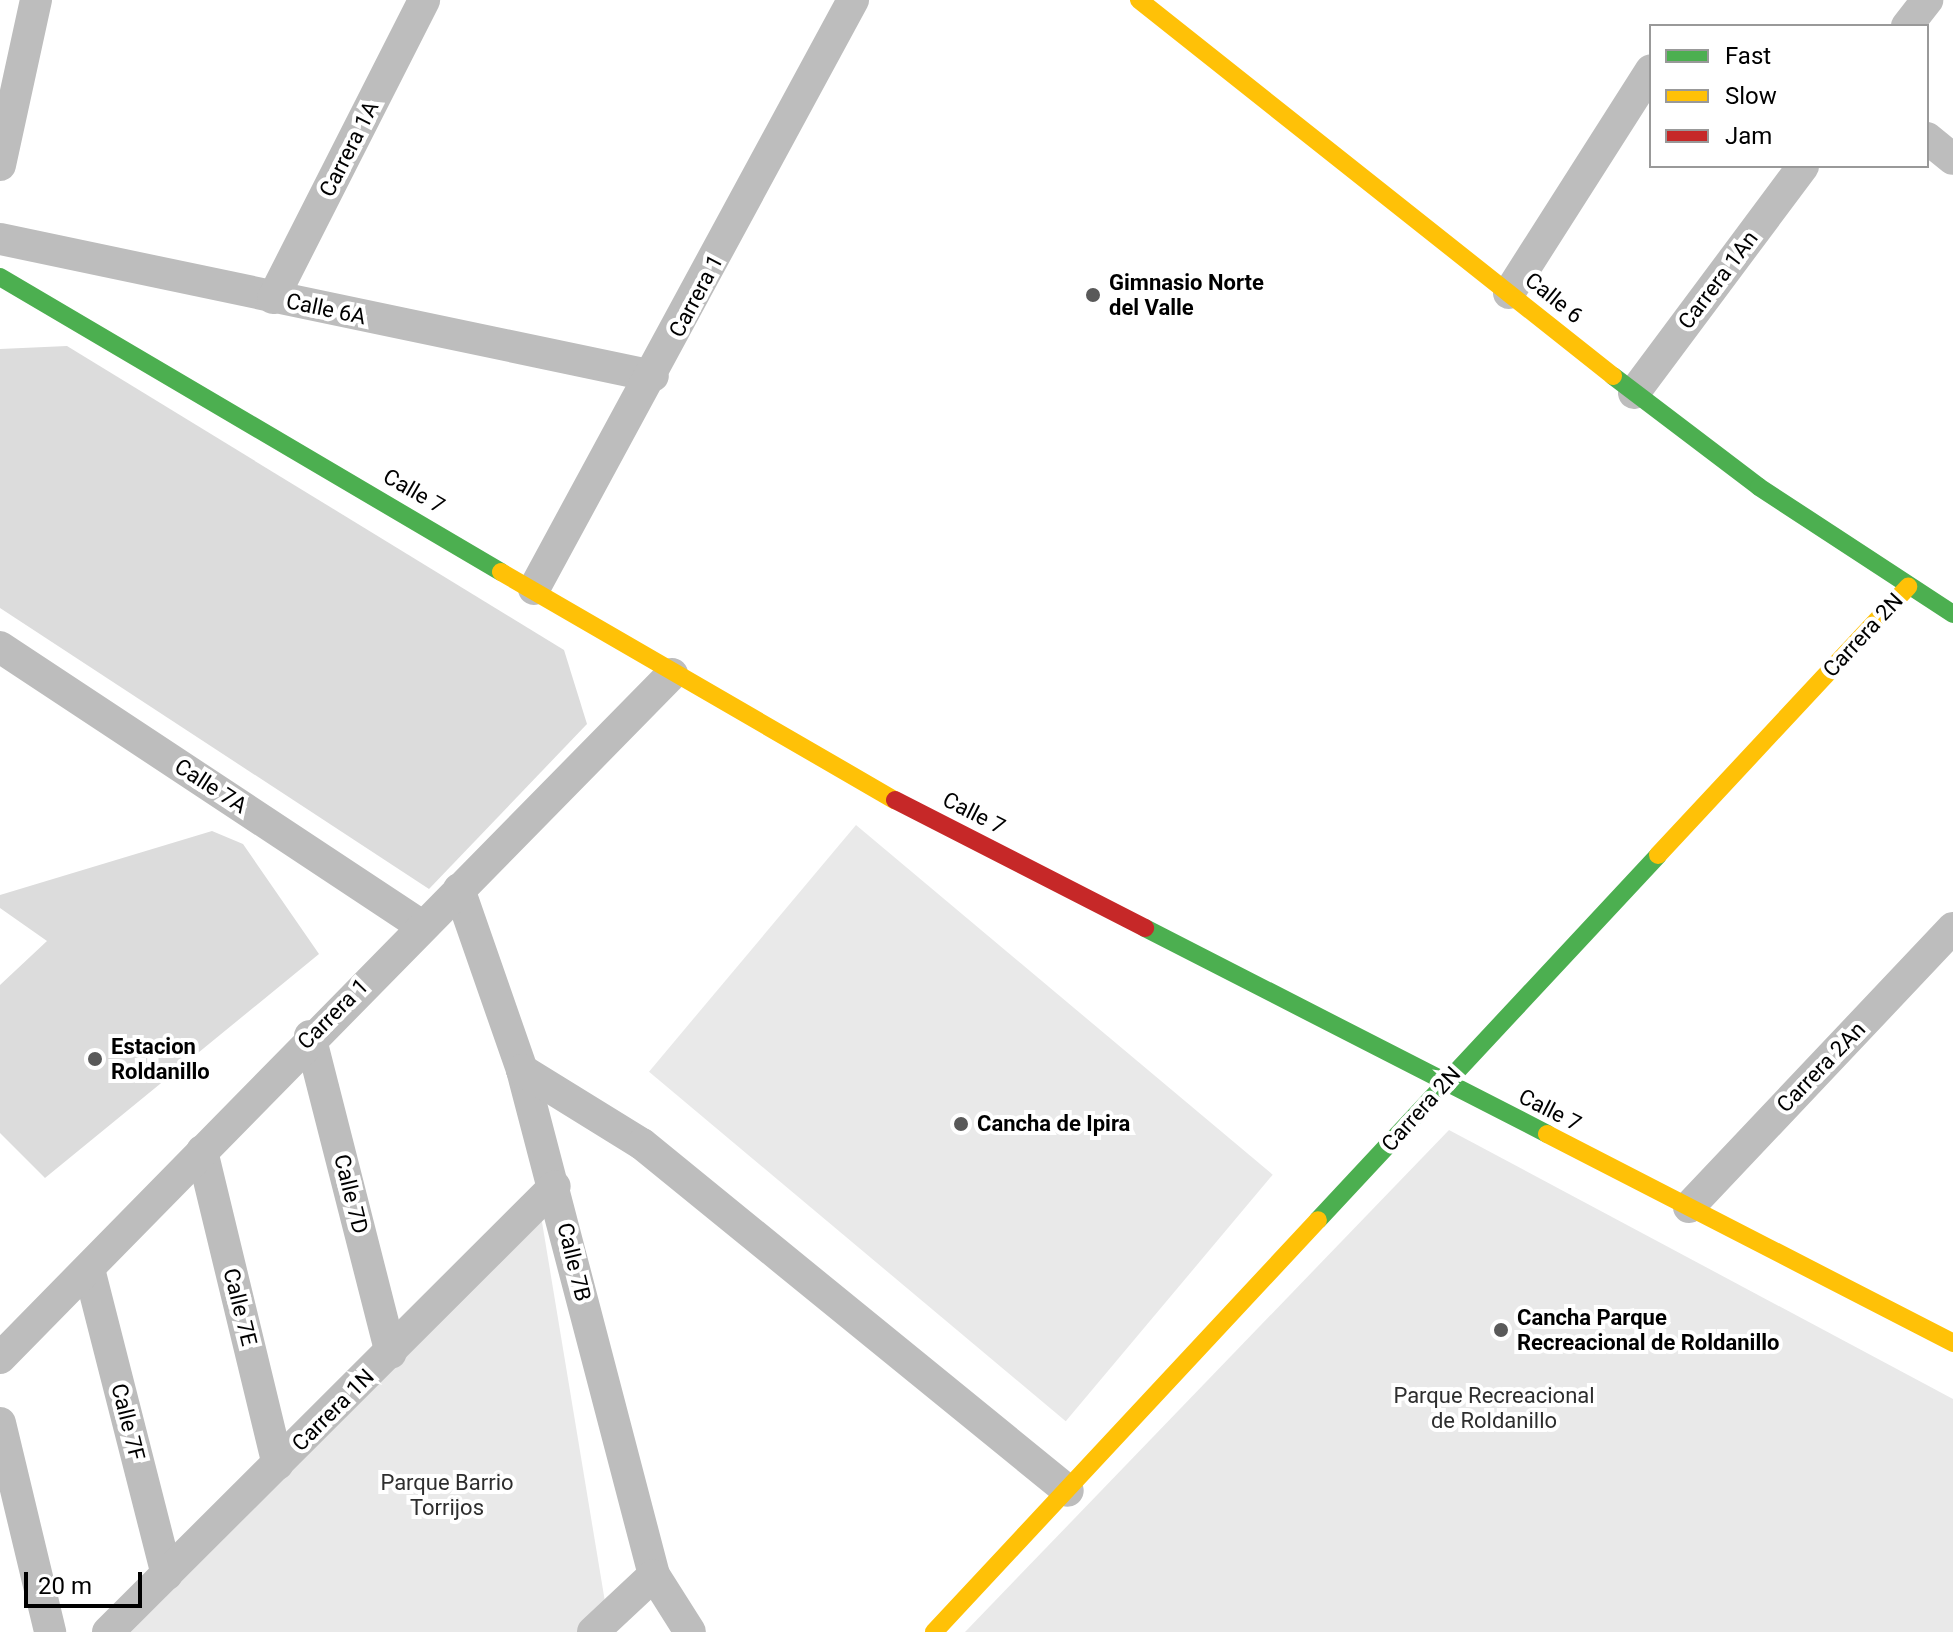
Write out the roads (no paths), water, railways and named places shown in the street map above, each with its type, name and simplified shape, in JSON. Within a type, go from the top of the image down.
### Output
[{"type":"street","points":[[0,165],[36,0]]},
{"type":"street","name":"Carrera 1A","points":[[273,298],[424,0]]},
{"type":"street","name":"Carrera 1","points":[[534,589],[653,376],[853,0]]},
{"type":"street","name":"Calle 6","points":[[1139,0],[1634,393],[1908,587],[1953,614]]},
{"type":"street","points":[[1909,24],[1927,0]]},
{"type":"street","points":[[1509,293],[1649,73]]},
{"type":"street","points":[[1929,140],[1953,159]]},
{"type":"street","name":"Carrera 1An","points":[[1634,393],[1802,168]]},
{"type":"street","name":"Calle 6A","points":[[0,239],[653,376]]},
{"type":"street","name":"Calle 7","points":[[0,277],[534,589],[826,764],[1689,1207],[1947,1330]]},
{"type":"street","name":"Carrera 2N","points":[[934,1632],[1908,587]]},
{"type":"street","name":"Calle 7A","points":[[0,647],[422,926]]},
{"type":"street","name":"Carrera 1","points":[[0,1358],[310,1036],[672,674]]},
{"type":"street","name":"Calle 7B","points":[[459,889],[522,1070],[555,1186],[654,1575],[690,1632]]},
{"type":"street","name":"Carrera 2An","points":[[1689,1207],[1953,928]]},
{"type":"street","name":"Calle 7D","points":[[310,1036],[391,1353]]},
{"type":"street","points":[[522,1070],[642,1144],[1068,1491]]},
{"type":"street","name":"Calle 7E","points":[[202,1151],[278,1464]]},
{"type":"street","name":"Carrera 1N","points":[[108,1632],[555,1186]]},
{"type":"street","name":"Calle 7F","points":[[89,1269],[167,1574]]},
{"type":"street","points":[[0,1423],[50,1632]]},
{"type":"street","points":[[593,1632],[654,1575]]},
{"type":"place","name":"Gimnasio Norte del Valle","points":[[1093,295]]},
{"type":"place","name":"Estacion Roldanillo","points":[[95,1059]]},
{"type":"place","name":"Cancha de Ipira","points":[[961,1124]]},
{"type":"place","name":"Cancha Parque Recreacional de Roldanillo","points":[[1501,1330]]},
{"type":"park label","name":"Parque Recreacional de Roldanillo","points":[[1494,1408]]},
{"type":"park label","name":"Parque Barrio Torrijos","points":[[447,1494]]}]
